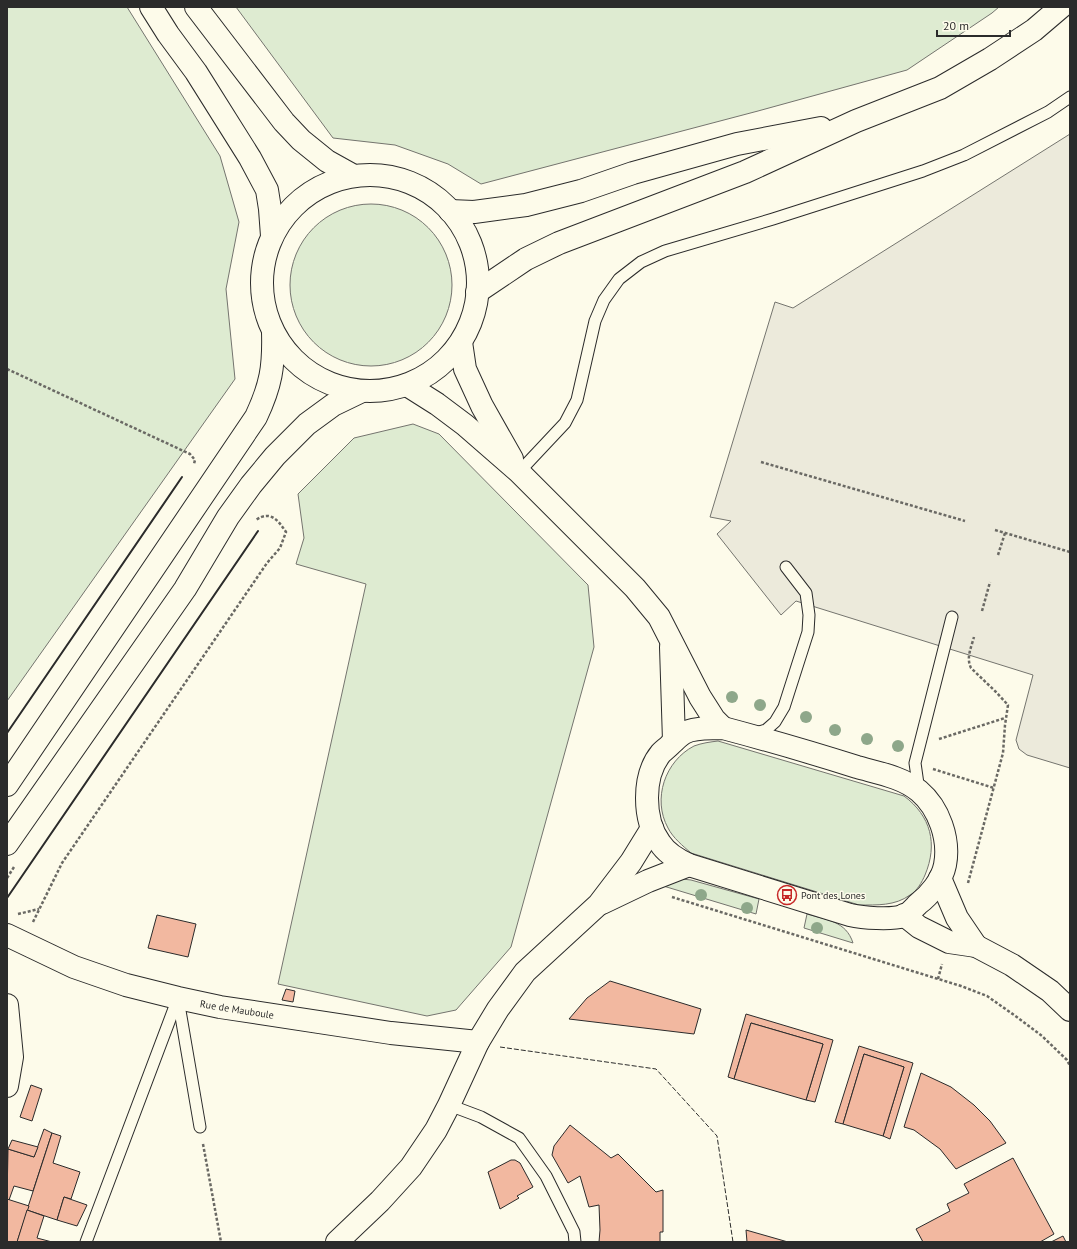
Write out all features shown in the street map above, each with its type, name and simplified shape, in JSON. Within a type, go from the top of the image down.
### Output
[{"type":"main road","points":[[151,7],[168,34],[196,72],[254,165],[267,190],[272,236]]},
{"type":"main road","points":[[196,7],[284,122],[301,140],[327,161],[354,176]]},
{"type":"main road","points":[[477,292],[526,259],[559,243],[745,172],[856,121],[940,88],[990,59],[1034,30],[1061,7]]},
{"type":"main road","points":[[450,211],[474,212],[526,205],[581,191],[633,173],[737,144],[856,121]]},
{"type":"main road","points":[[354,176],[380,176],[406,182],[430,194],[450,211],[466,235],[476,263],[477,292],[474,310],[469,326],[461,342],[446,360],[428,374],[408,385],[385,390],[362,391],[340,388],[319,379],[301,367],[285,350],[273,332],[265,308],[262,284],[265,260],[272,236],[283,219],[298,203],[314,190],[333,182],[354,176]]},
{"type":"main road","points":[[7,785],[256,417],[266,395],[272,372],[274,354],[273,332]]},
{"type":"main road","points":[[461,342],[466,369],[482,406],[519,472]]},
{"type":"main road","points":[[408,385],[465,425],[519,472],[635,588],[659,617],[700,697],[714,719],[723,728]]},
{"type":"main road","points":[[7,844],[186,589],[228,517],[251,485],[275,456],[307,424],[333,405],[362,391]]},
{"type":"main road","points":[[671,640],[674,741]]},
{"type":"main road","points":[[723,728],[749,735],[903,781],[920,791],[932,806],[941,822],[946,843],[945,865],[940,878],[923,900],[904,916],[866,918],[850,916],[689,865],[674,858],[660,844],[647,814],[646,798],[651,772],[660,754],[684,733],[693,730],[723,728]]},
{"type":"main road","points":[[337,1242],[380,1201],[411,1167],[436,1130],[449,1106],[478,1042],[498,1009],[525,972],[599,904],[631,862],[652,828]]},
{"type":"main road","points":[[599,904],[648,881],[689,865]]},
{"type":"main road","points":[[940,878],[957,918],[976,946]]},
{"type":"main road","points":[[904,916],[919,927],[949,942],[976,946],[1012,965],[1050,991],[1070,1010]]},
{"type":"main road","name":"Rue de Mauboule","points":[[12,940],[81,970],[126,985],[178,998],[220,1007],[391,1033],[478,1042]]},
{"type":"main road","points":[[7,1005],[12,1057],[7,1086]]},
{"type":"lane","points":[[519,472],[565,423],[577,400],[595,322],[604,300],[619,279],[641,262],[665,251],[780,217],[923,171],[964,155],[1048,112],[1070,97]]},
{"type":"lane","points":[[749,735],[766,730],[775,722],[784,707],[808,632],[809,615],[806,593],[786,567]]},
{"type":"lane","points":[[920,791],[915,763],[952,617]]},
{"type":"lane","points":[[178,998],[200,1127]]},
{"type":"lane","points":[[86,1242],[178,998]]},
{"type":"lane","points":[[449,1106],[481,1117],[519,1138],[546,1176],[574,1232],[575,1242]]},
{"type":"path","points":[[7,369],[190,454],[195,460],[194,469]]},
{"type":"path","points":[[761,462],[965,521]]},
{"type":"path","points":[[12,940],[39,909],[62,863],[267,563],[280,548],[286,532],[277,519],[269,516],[259,518],[253,522]]},
{"type":"path","points":[[995,530],[1070,552]]},
{"type":"path","points":[[998,555],[1004,533]]},
{"type":"path","points":[[982,611],[990,582]]},
{"type":"path","points":[[968,884],[1003,753],[1008,705],[971,668],[969,664],[968,659],[974,637]]},
{"type":"path","points":[[935,740],[1006,718]]},
{"type":"path","points":[[926,767],[994,788]]},
{"type":"path","points":[[667,895],[938,979],[987,996],[1042,1036],[1067,1060],[1070,1066]]},
{"type":"path","points":[[15,915],[39,909]]},
{"type":"path","points":[[938,979],[943,960]]},
{"type":"path","points":[[200,1127],[221,1242]]},
{"type":"green space","points":[[7,7],[127,7],[220,156],[239,222],[226,289],[235,379],[7,701]]},
{"type":"green space","points":[[236,7],[999,7],[907,70],[481,184],[448,164],[395,145],[333,138]]},
{"type":"green space","points":[[371,204],[402,210],[422,222],[434,234],[446,254],[452,285],[446,316],[434,336],[422,348],[402,360],[371,366],[340,360],[320,348],[308,336],[296,316],[290,285],[296,254],[308,234],[320,222],[340,210]]},
{"type":"green space","points":[[413,424],[439,434],[588,585],[594,647],[511,947],[456,1010],[427,1016],[278,984],[366,584],[296,564],[304,538],[298,494],[354,438]]},
{"type":"green space","points":[[718,741],[904,796],[920,812],[930,831],[931,852],[929,864],[919,886],[913,893],[904,899],[892,903],[859,905],[691,853],[678,842],[668,828],[663,817],[661,805],[664,782],[675,761],[684,753],[694,746]]},
{"type":"green space","points":[[682,879],[691,880],[759,899],[756,914],[660,885]]},
{"type":"green space","points":[[807,914],[835,922],[846,930],[853,943],[804,928]]},
{"type":"shaded area","points":[[1070,134],[1070,768],[1027,755],[1019,749],[1016,740],[1033,675],[796,601],[781,615],[717,534],[731,521],[710,517],[775,302],[793,308]]},
{"type":"building","points":[[157,915],[196,924],[188,957],[148,948]]},
{"type":"building","points":[[610,981],[701,1009],[694,1034],[569,1019],[587,998]]},
{"type":"building","points":[[286,989],[295,991],[293,1002],[282,1000]]},
{"type":"building","points":[[746,1014],[833,1040],[815,1102],[806,1100],[823,1044],[751,1023],[734,1079],[728,1077]]},
{"type":"building","points":[[751,1023],[823,1044],[806,1100],[734,1079]]},
{"type":"building","points":[[859,1046],[913,1063],[890,1139],[883,1136],[904,1067],[864,1054],[843,1124],[835,1122]]},
{"type":"building","points":[[864,1054],[904,1067],[883,1136],[843,1124]]},
{"type":"building","points":[[921,1073],[951,1087],[974,1105],[990,1121],[1006,1143],[956,1169],[940,1149],[914,1130],[904,1127]]},
{"type":"building","points":[[31,1085],[42,1089],[32,1121],[20,1117]]},
{"type":"building","points":[[570,1125],[611,1158],[618,1154],[656,1192],[663,1190],[663,1232],[660,1232],[660,1242],[599,1242],[599,1205],[589,1207],[580,1176],[568,1183],[552,1155],[554,1146]]},
{"type":"building","points":[[44,1129],[52,1133],[33,1191],[14,1186],[9,1200],[7,1199],[8,1149],[34,1157]]},
{"type":"building","points":[[52,1133],[61,1136],[53,1163],[80,1172],[71,1199],[64,1197],[57,1220],[27,1210]]},
{"type":"building","points":[[12,1140],[38,1147],[34,1157],[8,1149]]},
{"type":"building","points":[[1013,1158],[1054,1234],[1040,1242],[923,1242],[916,1229],[950,1211],[947,1204],[969,1193],[964,1184]]},
{"type":"building","points":[[511,1160],[515,1160],[520,1163],[533,1187],[517,1196],[519,1198],[500,1209],[488,1172]]},
{"type":"building","points":[[64,1197],[87,1205],[77,1226],[57,1220]]},
{"type":"building","points":[[7,1199],[29,1206],[17,1242],[7,1242]]},
{"type":"building","points":[[27,1210],[44,1216],[37,1238],[52,1242],[17,1242]]},
{"type":"building","points":[[746,1230],[788,1242],[747,1242]]},
{"type":"building","points":[[1063,1236],[1066,1242],[1051,1242]]},
{"type":"fence","points":[[500,1047],[656,1069],[717,1136],[733,1242]]},
{"type":"wall","points":[[7,733],[182,477]]},
{"type":"wall","points":[[7,898],[258,531]]},
{"type":"place","name":"Pont des Lones","points":[[787,895]]}]
